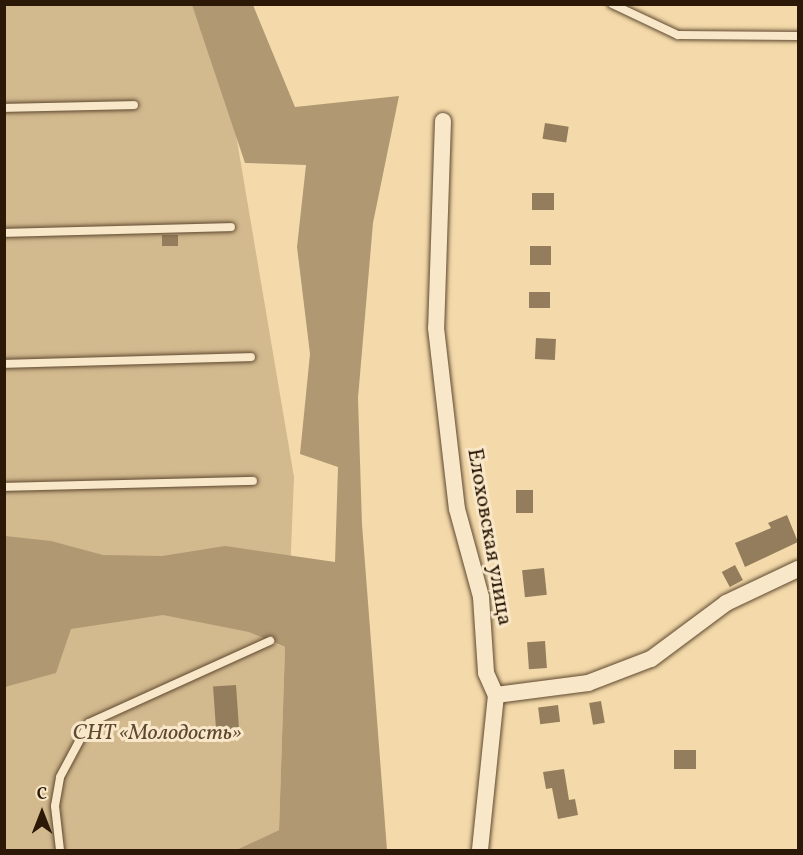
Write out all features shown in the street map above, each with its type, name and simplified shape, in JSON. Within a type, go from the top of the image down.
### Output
[{"type":"street","name":"Елоховская улица","points":[[443,121],[436,328],[457,509],[481,597],[486,673],[496,695],[480,850]]},
{"type":"street","points":[[496,695],[588,683],[651,659],[726,603],[798,569]]},
{"type":"lane","points":[[612,4],[678,35],[798,36]]},
{"type":"lane","points":[[4,108],[134,105]]},
{"type":"lane","points":[[4,233],[231,227]]},
{"type":"lane","points":[[4,364],[251,357]]},
{"type":"lane","points":[[4,487],[253,481]]},
{"type":"lane","points":[[60,850],[56,806],[60,777],[89,723],[270,641]]},
{"type":"green space","name":"СНТ «Молодость»","points":[[5,5],[192,5],[233,117],[294,477],[290,575],[271,642],[285,647],[279,830],[236,850],[5,850]]},
{"type":"shaded area","points":[[192,5],[253,5],[295,107],[399,96],[373,223],[358,398],[362,524],[387,850],[236,850],[279,830],[285,647],[249,632],[163,615],[71,629],[56,673],[5,687],[5,536],[51,541],[103,555],[162,556],[225,546],[335,562],[338,467],[300,454],[310,354],[297,247],[306,165],[245,163]]},
{"type":"building","points":[[545,123],[569,127],[566,143],[542,139]]},
{"type":"building","points":[[532,193],[554,193],[554,210],[532,210]]},
{"type":"building","points":[[162,235],[178,235],[178,246],[162,246]]},
{"type":"building","points":[[530,246],[551,246],[551,265],[530,265]]},
{"type":"building","points":[[529,292],[550,292],[550,308],[529,308]]},
{"type":"building","points":[[536,338],[556,339],[555,360],[535,359]]},
{"type":"building","points":[[516,490],[533,490],[533,513],[516,513]]},
{"type":"building","points":[[787,515],[798,542],[745,567],[735,543],[771,528],[768,523]]},
{"type":"building","points":[[735,565],[743,580],[730,587],[722,572]]},
{"type":"building","points":[[544,568],[547,595],[525,597],[522,570]]},
{"type":"building","points":[[545,641],[547,668],[529,669],[527,642]]},
{"type":"building","points":[[236,685],[239,734],[216,735],[213,687]]},
{"type":"building","points":[[601,701],[605,723],[593,725],[589,703]]},
{"type":"building","points":[[558,705],[560,722],[540,724],[538,707]]},
{"type":"building","points":[[674,750],[696,750],[696,769],[674,769]]},
{"type":"building","points":[[564,769],[569,800],[575,799],[578,815],[558,819],[552,788],[546,789],[543,772]]}]
